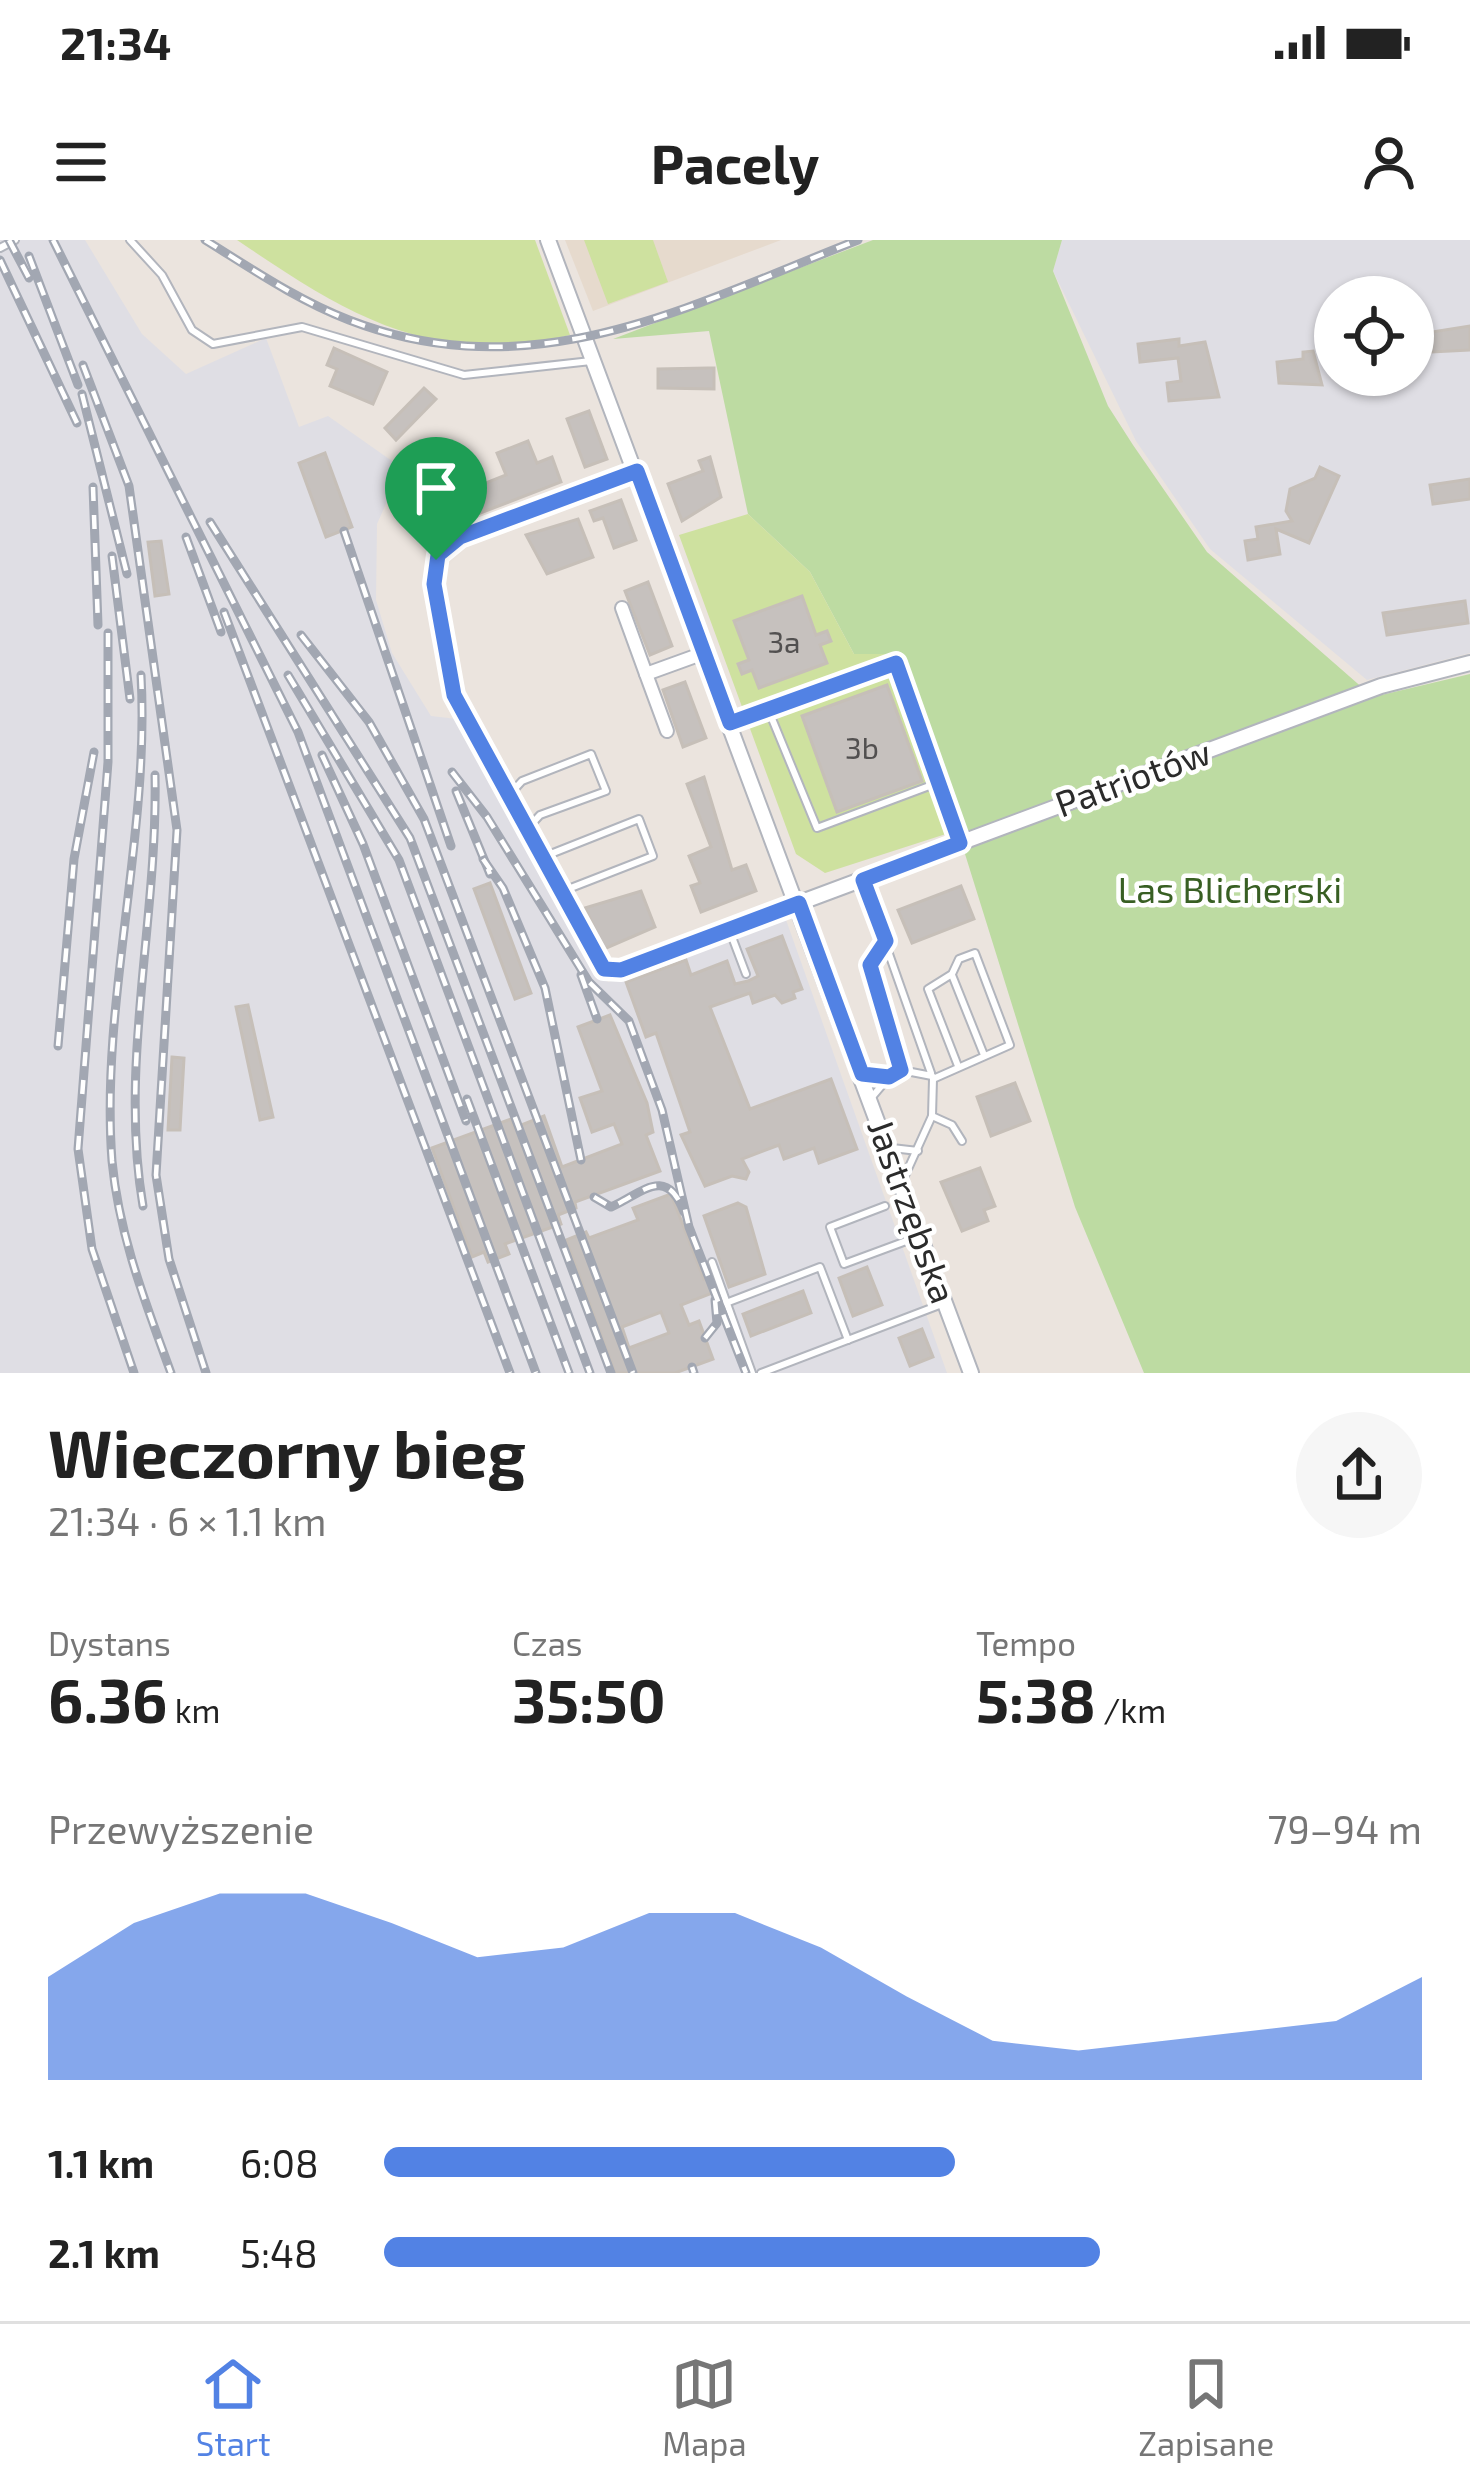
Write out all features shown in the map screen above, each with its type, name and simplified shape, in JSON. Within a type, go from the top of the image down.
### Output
[{"type":"street","name":"Jastrzębska","points":[[548,240],[946,1303],[976,1372]]},
{"type":"street","points":[[637,471],[460,537],[436,560],[434,584],[449,683],[606,971],[799,903]]},
{"type":"street","points":[[622,608],[667,731]]},
{"type":"street","points":[[646,674],[704,653]]},
{"type":"street","name":"Patriotów","points":[[799,903],[1381,686],[1470,663]]},
{"type":"lane","points":[[0,248],[15,240]]},
{"type":"lane","points":[[130,240],[162,275],[192,330],[213,344],[302,326],[464,375],[593,360]]},
{"type":"lane","points":[[730,723],[896,663],[960,843]]},
{"type":"lane","points":[[768,709],[817,828],[940,782]]},
{"type":"lane","points":[[508,796],[522,781],[591,754],[606,791],[540,815],[527,831]]},
{"type":"lane","points":[[541,858],[639,819],[653,856],[560,892]]},
{"type":"lane","points":[[863,880],[932,1076],[932,1116],[901,1183]]},
{"type":"lane","points":[[730,929],[746,974]]},
{"type":"lane","points":[[886,941],[870,965],[901,1070]]},
{"type":"lane","points":[[870,1098],[901,1070],[932,1076],[958,1066],[984,1055],[1010,1045],[975,953],[959,959],[952,974],[928,989],[958,1066]]},
{"type":"lane","points":[[952,974],[984,1055]]},
{"type":"lane","points":[[862,1074],[889,1077]]},
{"type":"lane","points":[[932,1116],[952,1125],[962,1141]]},
{"type":"lane","points":[[888,1147],[918,1151]]},
{"type":"lane","points":[[885,1206],[830,1227],[844,1264],[921,1236]]},
{"type":"lane","points":[[712,1262],[756,1373],[946,1303]]},
{"type":"lane","points":[[726,1303],[820,1267],[848,1340]]},
{"type":"shaded area","points":[[0,240],[85,240],[142,334],[186,374],[266,338],[299,427],[328,416],[402,468],[377,524],[376,600],[392,653],[431,716],[457,719],[582,945],[608,982],[785,917],[947,1373],[0,1373]]},
{"type":"shaded area","points":[[565,240],[781,240],[593,311]]},
{"type":"shaded area","points":[[1062,240],[1470,240],[1470,653],[1367,680],[1210,549],[1136,441],[1053,271]]},
{"type":"green space","points":[[237,240],[535,240],[570,335],[521,344],[475,345],[393,328],[316,291]]},
{"type":"green space","points":[[584,240],[653,240],[668,282],[608,304]]},
{"type":"green space","name":"Las Blicherski","points":[[873,240],[1062,240],[1053,271],[1108,406],[1207,552],[1373,697],[1470,674],[1470,1373],[1144,1373],[1075,1207],[903,655],[854,654],[810,572],[748,514],[709,331],[613,339]]},
{"type":"green space","points":[[748,514],[810,572],[854,654],[891,654],[949,833],[825,873],[796,854],[679,535]]},
{"type":"building","points":[[1470,326],[1470,350],[1434,352],[1434,332]]},
{"type":"building","points":[[1179,339],[1179,346],[1205,342],[1219,397],[1169,401],[1167,383],[1181,381],[1178,358],[1140,362],[1138,344]]},
{"type":"building","points":[[334,348],[387,372],[373,404],[330,386],[337,369],[327,365]]},
{"type":"building","points":[[1313,351],[1314,385],[1279,383],[1277,362],[1303,359],[1303,352]]},
{"type":"building","points":[[714,368],[714,389],[658,388],[658,369]]},
{"type":"building","points":[[424,388],[436,399],[396,440],[385,428]]},
{"type":"building","points":[[589,411],[607,459],[585,467],[567,419]]},
{"type":"building","points":[[528,441],[537,463],[552,457],[561,482],[444,527],[429,473],[460,461],[471,489],[506,475],[497,453]]},
{"type":"building","points":[[325,453],[352,527],[326,537],[299,463]]},
{"type":"building","points":[[710,457],[721,497],[682,521],[668,484],[703,471],[699,461]]},
{"type":"building","points":[[1320,467],[1339,476],[1309,543],[1276,529],[1280,554],[1248,560],[1245,541],[1258,539],[1256,527],[1292,521],[1286,511],[1290,489],[1315,478]]},
{"type":"building","points":[[1470,479],[1470,499],[1433,504],[1430,485]]},
{"type":"building","points":[[621,500],[636,540],[614,548],[603,518],[594,521],[590,511]]},
{"type":"building","points":[[578,519],[593,557],[547,574],[526,535]]},
{"type":"building","points":[[161,541],[169,594],[155,596],[148,542]]},
{"type":"building","points":[[648,582],[672,646],[650,655],[625,591]]},
{"type":"building","points":[[802,596],[816,635],[827,631],[831,641],[820,645],[827,663],[759,688],[752,670],[742,674],[738,664],[749,660],[734,621]]},
{"type":"building","points":[[1465,601],[1468,623],[1387,635],[1383,613]]},
{"type":"building","points":[[685,682],[706,738],[683,747],[663,690]]},
{"type":"building","points":[[887,685],[922,781],[837,812],[802,716]]},
{"type":"building","points":[[704,777],[732,870],[746,865],[756,891],[701,912],[691,886],[700,883],[689,856],[711,847],[687,784]]},
{"type":"building","points":[[490,883],[531,993],[515,999],[474,889]]},
{"type":"building","points":[[961,886],[974,919],[912,943],[898,910]]},
{"type":"building","points":[[641,891],[655,927],[604,949],[585,908]]},
{"type":"building","points":[[782,936],[802,989],[793,992],[795,998],[782,1003],[775,995],[753,1003],[750,993],[710,1007],[750,1109],[831,1079],[857,1149],[819,1163],[814,1148],[784,1159],[779,1145],[742,1159],[749,1172],[746,1179],[732,1176],[705,1186],[681,1135],[690,1132],[656,1033],[646,1037],[626,982],[686,960],[691,975],[727,961],[735,984],[748,981],[758,976],[747,949]]},
{"type":"building","points":[[248,1005],[273,1117],[260,1120],[236,1007]]},
{"type":"building","points":[[610,1015],[647,1103],[653,1132],[646,1135],[660,1171],[575,1202],[576,1208],[558,1215],[561,1224],[505,1244],[509,1254],[488,1262],[484,1252],[472,1257],[432,1148],[511,1119],[514,1128],[544,1116],[562,1167],[622,1144],[614,1124],[592,1132],[580,1098],[602,1091],[578,1027]]},
{"type":"building","points":[[172,1057],[184,1058],[180,1130],[168,1130]]},
{"type":"building","points":[[1015,1083],[1030,1121],[991,1136],[977,1097]]},
{"type":"building","points":[[980,1168],[995,1206],[984,1210],[988,1221],[962,1231],[941,1182]]},
{"type":"building","points":[[671,1194],[704,1279],[709,1277],[715,1292],[681,1305],[689,1325],[699,1321],[713,1359],[675,1373],[615,1373],[566,1240],[586,1232],[589,1238],[638,1220],[633,1208]],"holes":[[[661,1312],[669,1333],[629,1348],[622,1327]]]},
{"type":"building","points":[[738,1203],[746,1207],[765,1274],[729,1287],[704,1216]]},
{"type":"building","points":[[867,1267],[882,1305],[853,1316],[839,1278]]},
{"type":"building","points":[[803,1291],[811,1313],[751,1336],[743,1314]]},
{"type":"building","points":[[922,1329],[933,1357],[910,1366],[899,1338]]},
{"type":"railway","points":[[9,240],[29,278]]},
{"type":"railway","points":[[53,240],[298,732],[536,1373]]},
{"type":"railway","points":[[205,240],[293,294],[349,320],[417,340],[482,347],[546,343],[609,331],[671,313],[858,240]]},
{"type":"railway","points":[[29,256],[78,385]]},
{"type":"railway","points":[[0,260],[77,423]]},
{"type":"railway","points":[[83,365],[129,486],[177,830],[156,1175],[169,1259],[206,1373]]},
{"type":"railway","points":[[82,394],[127,574]]},
{"type":"railway","points":[[93,487],[98,625]]},
{"type":"railway","points":[[210,522],[410,838],[611,1373]]},
{"type":"railway","points":[[344,531],[451,846]]},
{"type":"railway","points":[[186,537],[221,632]]},
{"type":"railway","points":[[112,556],[130,699]]},
{"type":"railway","points":[[224,612],[510,1373]]},
{"type":"railway","points":[[108,633],[108,762],[78,1149],[92,1249],[134,1373]]},
{"type":"railway","points":[[301,635],[369,722],[424,819],[633,1373]]},
{"type":"railway","points":[[141,675],[139,797],[113,1041],[112,1161],[127,1243],[171,1373]]},
{"type":"railway","points":[[288,675],[399,860],[590,1373]]},
{"type":"railway","points":[[58,1046],[74,859],[94,752]]},
{"type":"railway","points":[[322,755],[363,844],[466,1121]]},
{"type":"railway","points":[[452,772],[487,817],[589,982],[629,1021],[662,1110],[689,1227],[746,1373]]},
{"type":"railway","points":[[143,1206],[135,1099],[155,775]]},
{"type":"railway","points":[[456,791],[490,874]]},
{"type":"railway","points":[[483,859],[503,888],[545,988],[581,1160]]},
{"type":"railway","points":[[581,975],[597,1019]]},
{"type":"railway","points":[[467,1099],[569,1373]]},
{"type":"railway","points":[[594,1197],[611,1207],[661,1186],[677,1197],[684,1212]]},
{"type":"railway","points":[[705,1338],[717,1323],[715,1300]]},
{"type":"railway","points":[[692,1367],[694,1373]]},
{"type":"route","points":[[637,471],[730,723],[896,663],[960,843],[863,880],[886,941],[870,965],[901,1070],[889,1077],[862,1074],[799,903],[621,970],[606,971],[600,965],[454,695],[438,618],[436,560],[460,537],[637,471]]}]
